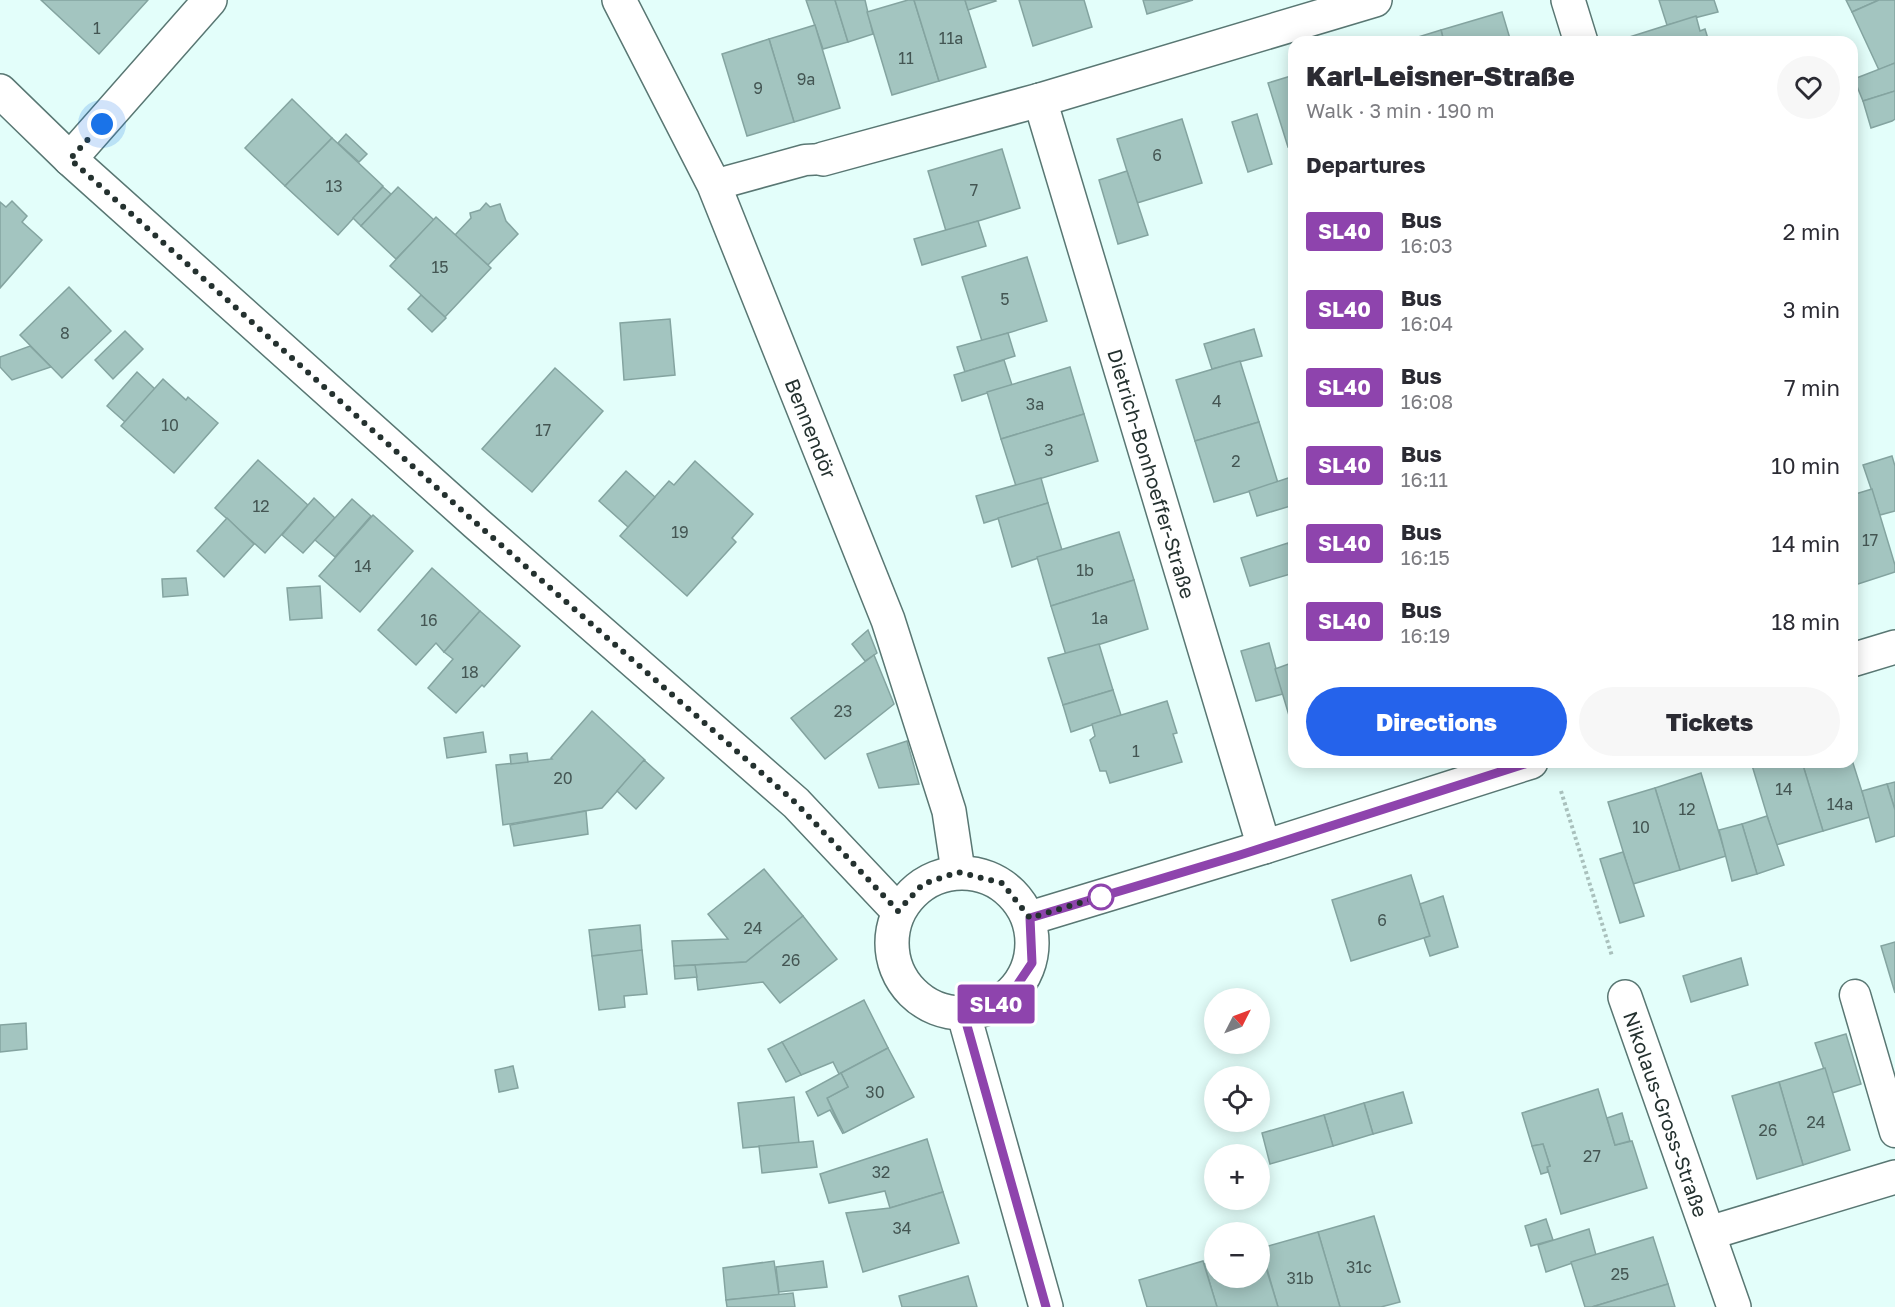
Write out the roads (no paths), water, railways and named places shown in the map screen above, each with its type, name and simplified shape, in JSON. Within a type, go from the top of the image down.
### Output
[{"type":"street","points":[[70,159],[210,0]]},
{"type":"street","name":"Bennendör","points":[[619,0],[714,185],[888,620],[949,811],[958,872]]},
{"type":"street","points":[[823,159],[1040,100],[1375,0]]},
{"type":"street","points":[[1568,0],[1579,36]]},
{"type":"street","points":[[1,93],[70,159],[467,515],[796,803],[898,911]]},
{"type":"street","name":"Dietrich-Bonhoeffer-Straße","points":[[1040,100],[1264,847]]},
{"type":"street","points":[[1858,658],[1895,647]]},
{"type":"street","points":[[1030,918],[1512,768]]},
{"type":"street","points":[[958,872],[1002,883],[1030,918],[1032,963],[1007,1000],[964,1015],[929,1007],[902,982],[891,947],[898,911],[923,884],[958,872]]},
{"type":"street","name":"Nikolaus-Gross-Straße","points":[[1625,997],[1734,1307]]},
{"type":"street","points":[[964,1015],[1046,1307]]},
{"type":"street","name":"Nikolaus-Gross-Straße","points":[[1709,1233],[1895,1178]]},
{"type":"lane","points":[[714,185],[805,160],[823,159]]},
{"type":"lane","points":[[1855,995],[1895,1132]]}]
